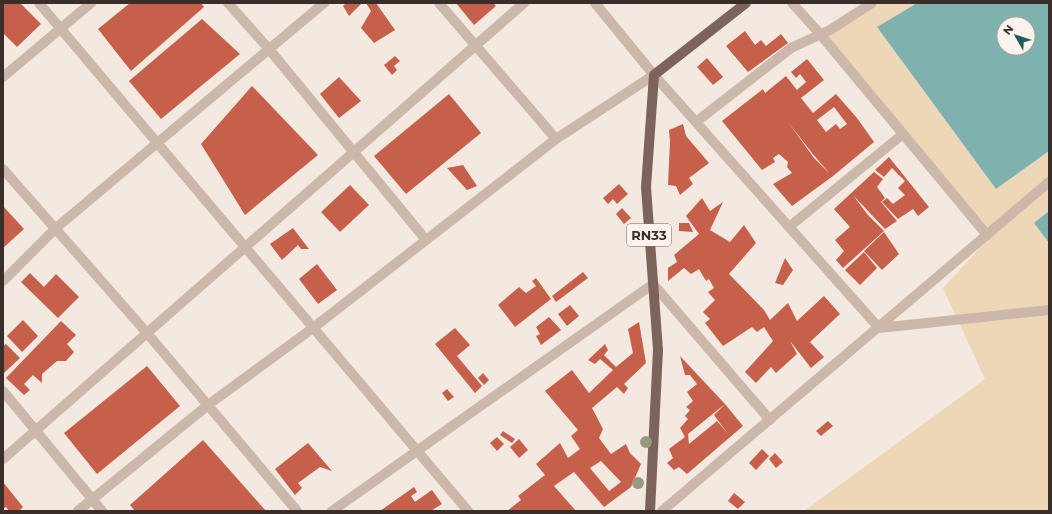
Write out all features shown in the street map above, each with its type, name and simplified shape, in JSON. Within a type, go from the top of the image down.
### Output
[{"type":"main road","points":[[654,75],[746,3]]},
{"type":"main road","name":"RN33","points":[[650,511],[658,350],[646,187],[654,75]]},
{"type":"street","points":[[39,3],[468,511]]},
{"type":"street","points":[[3,77],[91,3]]},
{"type":"street","points":[[228,3],[269,49],[426,240]]},
{"type":"street","points":[[3,281],[56,228],[324,3]]},
{"type":"street","points":[[439,3],[556,139]]},
{"type":"street","points":[[3,459],[246,248],[524,3]]},
{"type":"street","points":[[595,3],[654,75],[879,328]]},
{"type":"street","points":[[792,3],[820,34],[987,234]]},
{"type":"street","points":[[696,122],[791,48],[820,34],[872,3]]},
{"type":"street","points":[[78,511],[208,405],[313,328],[556,139],[654,75]]},
{"type":"street","points":[[789,227],[903,134]]},
{"type":"street","points":[[3,169],[148,333],[297,511]]},
{"type":"street","points":[[662,511],[1049,182]]},
{"type":"street","points":[[332,511],[418,452],[652,284],[770,420]]},
{"type":"street","points":[[879,328],[1049,310]]},
{"type":"street","points":[[3,391],[102,511]]},
{"type":"sand","points":[[873,3],[917,3],[877,27],[996,189],[1049,151],[1049,211],[1034,223],[1049,243],[1049,511],[804,511],[985,379],[943,288],[991,236],[825,37]]},
{"type":"water","points":[[917,3],[1049,3],[1049,151],[996,189],[877,27]]},
{"type":"water","points":[[1049,211],[1049,243],[1034,223]]},
{"type":"building","points":[[3,3],[20,3],[41,24],[17,47],[3,33]]},
{"type":"building","points":[[130,3],[201,3],[204,7],[131,71],[98,29]]},
{"type":"building","points":[[346,3],[362,3],[349,16],[343,6]]},
{"type":"building","points":[[366,3],[376,3],[395,30],[374,43],[361,28],[371,11]]},
{"type":"building","points":[[456,3],[493,3],[496,6],[474,25]]},
{"type":"building","points":[[202,19],[240,54],[161,119],[129,81]]},
{"type":"building","points":[[745,31],[755,45],[761,40],[766,46],[781,34],[788,43],[748,72],[726,46]]},
{"type":"building","points":[[395,56],[400,61],[394,66],[397,70],[392,75],[384,65]]},
{"type":"building","points":[[707,58],[723,77],[713,85],[697,67]]},
{"type":"building","points":[[807,59],[824,80],[801,98],[813,113],[836,94],[857,118],[874,142],[833,176],[792,206],[773,184],[792,173],[787,167],[788,162],[779,154],[773,158],[775,162],[762,170],[722,121],[763,89],[765,93],[786,76],[797,90],[806,82],[800,74],[796,78],[791,72]],"holes":[[[834,107],[847,124],[840,129],[836,124],[826,132],[817,120]],[[788,122],[812,153],[830,174],[814,158]]]},
{"type":"building","points":[[339,77],[361,101],[339,118],[320,94]]},
{"type":"building","points":[[252,86],[318,155],[245,215],[201,144]]},
{"type":"building","points":[[449,94],[481,133],[406,194],[374,156]]},
{"type":"building","points":[[683,124],[686,136],[709,163],[689,178],[693,184],[680,195],[676,186],[668,185],[669,130]]},
{"type":"building","points":[[889,157],[929,207],[918,216],[913,209],[898,219],[882,202],[887,198],[893,204],[905,195],[898,188],[905,181],[892,168],[884,177],[875,170]]},
{"type":"building","points":[[463,165],[477,186],[467,190],[447,168]]},
{"type":"building","points":[[874,172],[883,179],[877,187],[885,198],[881,202],[897,221],[885,229],[853,195],[867,214],[884,231],[843,268],[836,260],[844,251],[835,240],[850,227],[834,209]]},
{"type":"building","points":[[619,184],[628,194],[617,204],[613,199],[608,204],[603,198]]},
{"type":"building","points":[[350,185],[369,205],[340,232],[321,212]]},
{"type":"building","points":[[702,198],[710,211],[723,202],[710,230],[730,242],[744,225],[756,243],[729,274],[764,310],[770,320],[788,303],[797,321],[824,296],[840,314],[810,342],[824,357],[811,368],[790,341],[797,354],[776,373],[771,367],[756,383],[745,372],[773,341],[764,327],[757,332],[752,327],[723,346],[705,323],[710,319],[703,312],[715,300],[708,292],[714,288],[709,279],[706,281],[699,269],[691,274],[684,268],[668,281],[668,268],[677,262],[674,255],[699,234],[686,216]]},
{"type":"building","points":[[3,206],[24,229],[3,248]]},
{"type":"building","points":[[622,208],[631,218],[624,224],[616,214]]},
{"type":"building","points":[[679,223],[689,223],[693,232],[679,231]]},
{"type":"building","points":[[293,228],[309,249],[301,249],[298,245],[282,260],[270,244]]},
{"type":"building","points":[[884,232],[899,254],[882,270],[864,251]]},
{"type":"building","points":[[864,252],[877,268],[860,285],[845,270]]},
{"type":"building","points":[[785,258],[793,270],[783,285],[775,283]]},
{"type":"building","points":[[317,264],[337,290],[318,304],[299,279]]},
{"type":"building","points":[[583,272],[588,278],[556,302],[552,296]]},
{"type":"building","points":[[30,273],[44,287],[56,274],[79,297],[58,318],[21,282]]},
{"type":"building","points":[[536,278],[551,299],[515,327],[498,305],[519,287],[526,293],[536,286],[532,281]]},
{"type":"building","points":[[570,305],[579,316],[567,326],[558,314]]},
{"type":"building","points":[[549,317],[561,330],[541,345],[536,336],[540,334],[536,327]]},
{"type":"building","points":[[23,320],[38,336],[22,352],[7,336]]},
{"type":"building","points":[[61,321],[76,335],[67,344],[74,352],[66,361],[57,361],[42,374],[42,383],[33,375],[24,384],[30,390],[24,395],[6,378]]},
{"type":"building","points":[[639,322],[646,363],[624,384],[628,388],[624,394],[617,387],[592,408],[603,429],[599,438],[611,454],[626,444],[630,453],[641,464],[631,487],[604,507],[574,472],[554,486],[576,511],[507,511],[521,500],[518,496],[545,475],[536,464],[560,443],[568,458],[580,449],[571,436],[578,430],[545,391],[572,370],[589,393],[613,370],[600,359],[595,364],[588,360],[605,344],[608,350],[604,355],[616,367],[633,353],[628,329]],"holes":[[[601,461],[621,482],[609,491],[590,468]]]},
{"type":"building","points":[[455,328],[470,345],[457,356],[482,386],[475,393],[435,344]]},
{"type":"building","points":[[6,344],[20,358],[3,374],[3,346]]},
{"type":"building","points":[[680,356],[725,404],[743,426],[687,474],[679,467],[674,470],[667,463],[673,458],[669,449],[685,437],[680,428],[688,419],[685,416],[690,410],[686,407],[693,401],[687,392],[697,384],[690,375],[685,375]],"holes":[[[725,404],[714,415],[728,434],[717,421],[689,444],[688,434]]]},
{"type":"building","points":[[147,366],[180,406],[97,474],[64,433]]},
{"type":"building","points":[[483,373],[489,380],[484,385],[478,378]]},
{"type":"building","points":[[447,389],[454,397],[448,401],[442,393]]},
{"type":"building","points":[[828,421],[833,426],[821,436],[816,431]]},
{"type":"building","points":[[503,431],[515,439],[512,443],[500,435]]},
{"type":"building","points":[[497,437],[504,444],[497,451],[490,443]]},
{"type":"building","points":[[519,439],[528,450],[519,458],[510,447]]},
{"type":"building","points":[[203,440],[266,511],[135,511],[130,505]]},
{"type":"building","points":[[308,443],[332,471],[320,467],[298,483],[302,488],[295,495],[275,469]]},
{"type":"building","points":[[762,449],[769,456],[756,470],[749,463]]},
{"type":"building","points":[[775,453],[783,462],[776,468],[769,459]]},
{"type":"building","points":[[3,482],[23,507],[19,511],[9,511],[6,507],[3,509]]},
{"type":"building","points":[[414,487],[417,492],[411,496],[415,502],[432,490],[442,504],[431,511],[380,511]]},
{"type":"building","points":[[734,493],[745,502],[738,509],[728,501]]}]
